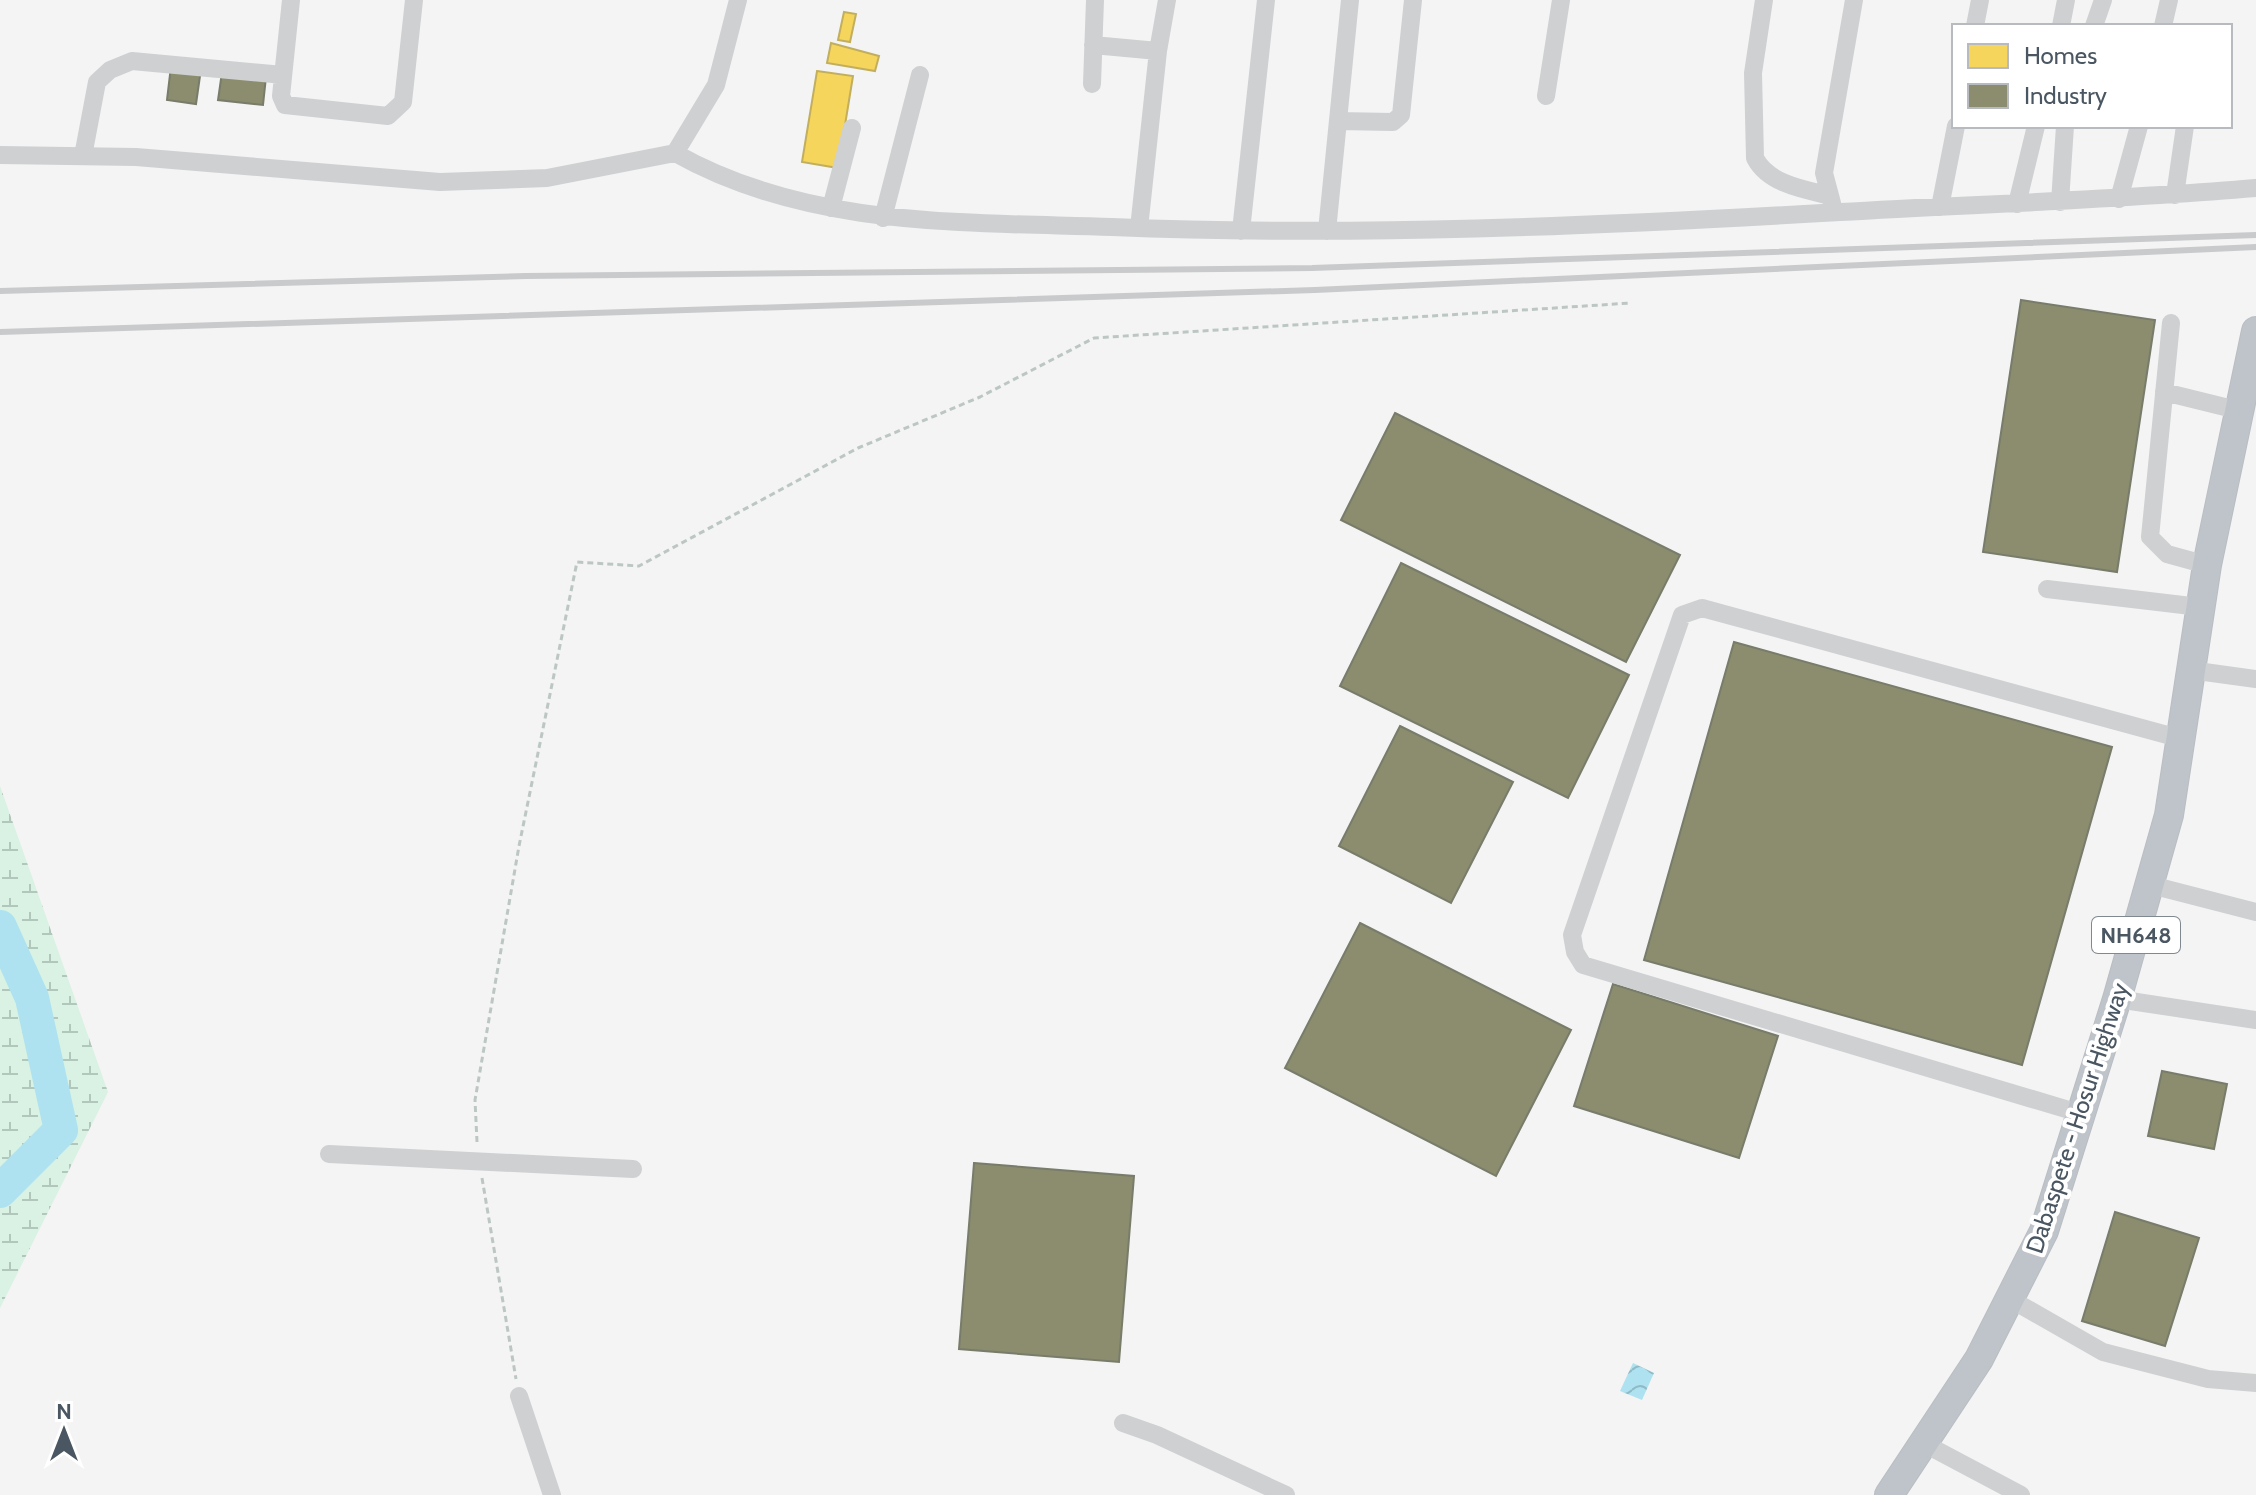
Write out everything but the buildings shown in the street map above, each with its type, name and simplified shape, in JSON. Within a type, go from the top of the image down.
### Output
[{"type":"highway","name":"Dabaspete - Hosur Highway","points":[[1889,1495],[1979,1359],[2012,1300],[2044,1231],[2117,999],[2169,815],[2207,565],[2237,410],[2256,331]]},
{"type":"street","points":[[291,0],[281,96],[285,105],[388,116],[403,102],[414,0]]},
{"type":"street","points":[[675,153],[716,85],[738,0]]},
{"type":"street","points":[[1092,84],[1095,0]]},
{"type":"street","points":[[1139,228],[1158,51],[1167,0]]},
{"type":"street","points":[[1241,231],[1266,0]]},
{"type":"street","points":[[1327,231],[1350,0]]},
{"type":"street","points":[[1338,121],[1393,122],[1401,115],[1413,0]]},
{"type":"street","points":[[1546,96],[1561,0]]},
{"type":"street","points":[[1764,0],[1753,73],[1755,158],[1771,176],[1797,188],[1827,195]]},
{"type":"street","points":[[1837,212],[1827,195],[1824,173],[1854,0]]},
{"type":"street","points":[[1975,24],[1980,0]]},
{"type":"street","points":[[2061,24],[2066,0]]},
{"type":"street","points":[[2095,24],[2103,0]]},
{"type":"street","points":[[2163,24],[2169,0]]},
{"type":"street","points":[[1093,45],[1158,51]]},
{"type":"street","points":[[83,156],[97,82],[120,63],[132,61],[283,75]]},
{"type":"street","points":[[883,218],[920,75]]},
{"type":"street","points":[[831,208],[852,128]]},
{"type":"street","points":[[1940,207],[1956,128]]},
{"type":"street","points":[[2017,204],[2036,128]]},
{"type":"street","points":[[2060,202],[2065,128]]},
{"type":"street","points":[[2119,199],[2138,128]]},
{"type":"street","points":[[2175,195],[2185,128]]},
{"type":"street","points":[[0,155],[136,157],[440,182],[547,178],[675,153],[718,177],[831,208],[883,218],[1241,231],[1607,225],[2119,199],[2256,188]]},
{"type":"street","points":[[2171,323],[2150,537],[2167,554],[2207,565]]},
{"type":"street","points":[[2164,392],[2237,410]]},
{"type":"street","points":[[2047,589],[2200,607]]},
{"type":"street","points":[[2079,1113],[1583,965],[1575,952],[1572,935],[1682,615],[1691,610],[1702,608],[2182,739]]},
{"type":"street","points":[[2190,670],[2256,679]]},
{"type":"street","points":[[2151,885],[2256,912]]},
{"type":"street","points":[[2117,999],[2256,1020]]},
{"type":"street","points":[[329,1154],[633,1169]]},
{"type":"street","points":[[2012,1300],[2103,1352],[2208,1379],[2256,1383]]},
{"type":"street","points":[[519,1396],[552,1495]]},
{"type":"street","points":[[1123,1423],[1157,1435],[1286,1495]]},
{"type":"street","points":[[1923,1443],[2021,1495]]},
{"type":"path","points":[[519,1396],[479,1160],[475,1100],[519,846],[577,562],[639,566],[858,448],[980,397],[1094,338],[1631,303]]},
{"type":"green space","points":[[0,786],[108,1092],[0,1308]]},
{"type":"water","points":[[1633,1363],[1654,1373],[1642,1400],[1620,1391]]},
{"type":"waterway","points":[[0,927],[32,998],[61,1130],[0,1191]]},
{"type":"railway","points":[[0,291],[526,276],[1312,268],[2256,235]]},
{"type":"railway","points":[[0,332],[1315,290],[2256,247]]}]
